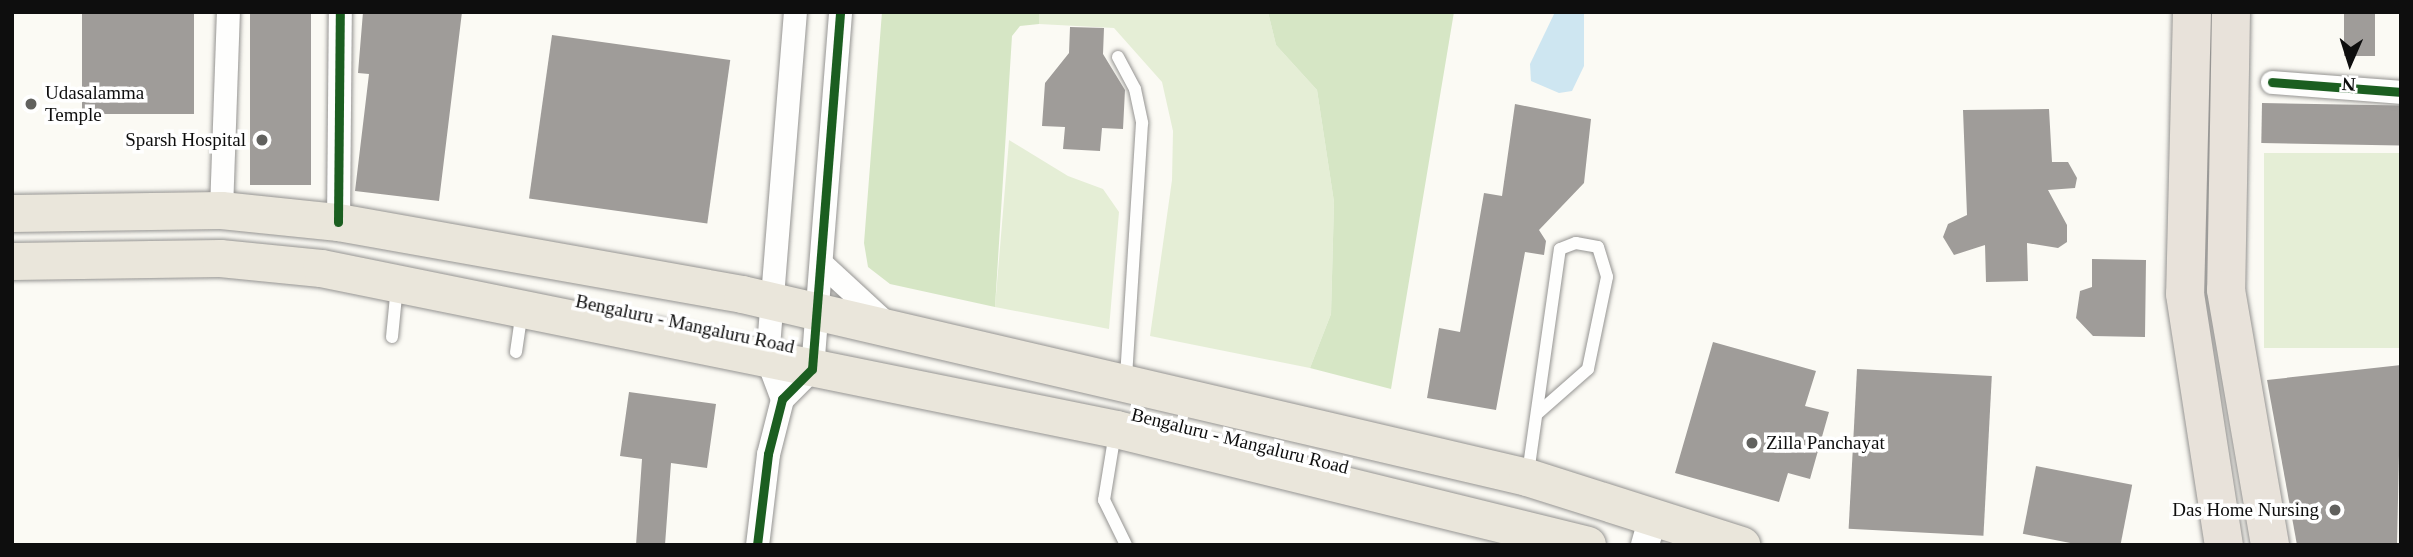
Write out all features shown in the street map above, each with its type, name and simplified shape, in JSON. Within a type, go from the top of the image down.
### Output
[{"type":"highway","points":[[2192,12],[2185,294],[2219,533]]},
{"type":"highway","points":[[2231,12],[2226,290],[2270,545]]},
{"type":"main road","name":"Bengaluru - Mangaluru Road","points":[[12,213],[221,210],[338,222],[772,302],[1138,382],[1527,477],[1649,531],[1742,545]]},
{"type":"main road","points":[[220,258],[221,210]]},
{"type":"main road","name":"Bengaluru - Mangaluru Road","points":[[12,261],[220,258],[397,282],[1127,432],[1533,537],[1587,545]]},
{"type":"main road","points":[[1127,432],[1138,382]]},
{"type":"street","points":[[221,210],[228,12]]},
{"type":"street","points":[[338,222],[340,12]]},
{"type":"street","points":[[782,400],[767,359],[795,12]]},
{"type":"street","points":[[757,545],[768,454],[782,400],[812,369],[819,312],[840,12]]},
{"type":"street","points":[[2272,82],[2401,92]]},
{"type":"street","points":[[822,264],[898,330]]},
{"type":"lane","points":[[1118,57],[1135,89],[1142,122],[1138,382]]},
{"type":"lane","points":[[1527,477],[1560,250],[1576,243],[1598,247],[1607,277],[1588,369],[1538,413]]},
{"type":"lane","points":[[392,337],[397,282]]},
{"type":"lane","points":[[516,352],[522,307]]},
{"type":"lane","points":[[1126,545],[1104,500],[1127,432]]},
{"type":"green space","points":[[882,12],[1039,12],[1039,24],[1020,26],[1012,36],[995,307],[890,284],[868,267],[864,243]]},
{"type":"green space","points":[[1039,12],[1268,12],[1276,45],[1317,90],[1334,202],[1331,314],[1310,368],[1150,336],[1172,180],[1173,131],[1162,82],[1114,28],[1039,24]]},
{"type":"green space","points":[[1268,12],[1454,12],[1391,389],[1310,368],[1331,314],[1334,202],[1317,90],[1276,45]]},
{"type":"green space","points":[[1009,140],[1068,176],[1103,189],[1119,212],[1109,329],[995,307]]},
{"type":"green space","points":[[2264,153],[2401,153],[2401,348],[2264,348]]},
{"type":"water","points":[[1555,12],[1584,12],[1584,66],[1572,91],[1559,93],[1531,81],[1530,64]]},
{"type":"building","points":[[82,12],[194,12],[194,114],[82,114]]},
{"type":"building","points":[[250,12],[311,12],[311,185],[250,185]]},
{"type":"building","points":[[363,12],[462,12],[439,201],[355,191],[369,74],[358,73]]},
{"type":"building","points":[[2344,12],[2375,12],[2375,56],[2344,56]]},
{"type":"building","points":[[1070,27],[1104,28],[1103,54],[1125,90],[1123,129],[1102,128],[1100,151],[1063,149],[1065,127],[1042,126],[1045,83],[1069,53]]},
{"type":"building","points":[[552,35],[730,60],[707,223],[529,198]]},
{"type":"building","points":[[2262,103],[2401,105],[2400,145],[2261,143]]},
{"type":"building","points":[[1515,104],[1591,119],[1584,183],[1539,230],[1546,241],[1544,255],[1525,252],[1496,410],[1427,398],[1439,328],[1460,332],[1484,193],[1502,196]]},
{"type":"building","points":[[2049,109],[2052,162],[2068,162],[2077,178],[2075,188],[2048,190],[2067,225],[2067,242],[2058,248],[2027,243],[2028,281],[1986,282],[1985,245],[1954,255],[1943,237],[1948,224],[1967,215],[1963,110]]},
{"type":"building","points":[[2092,259],[2146,260],[2145,337],[2093,336],[2076,318],[2080,291],[2092,287]]},
{"type":"building","name":"Zilla Panchayat","points":[[1713,342],[1816,371],[1805,406],[1829,412],[1810,479],[1788,473],[1779,502],[1675,473]]},
{"type":"building","points":[[2401,365],[2397,545],[2297,545],[2267,380]]},
{"type":"building","points":[[1857,369],[1992,376],[1983,536],[1849,529]]},
{"type":"building","points":[[629,392],[716,404],[707,468],[671,463],[665,545],[636,545],[642,459],[620,456]]},
{"type":"building","points":[[2036,466],[2132,485],[2120,545],[2081,545],[2023,534]]},
{"type":"cycle path","points":[[338,222],[340,12]]},
{"type":"cycle path","points":[[757,545],[768,454],[782,399],[812,369],[840,12]]},
{"type":"cycle path","points":[[2272,82],[2401,92]]},
{"type":"place","name":"Udasalamma Temple","points":[[31,104]]},
{"type":"place","name":"Sparsh Hospital","points":[[262,140]]},
{"type":"place","name":"Zilla Panchayat","points":[[1752,443]]},
{"type":"place","name":"Das Home Nursing","points":[[2335,510]]}]
